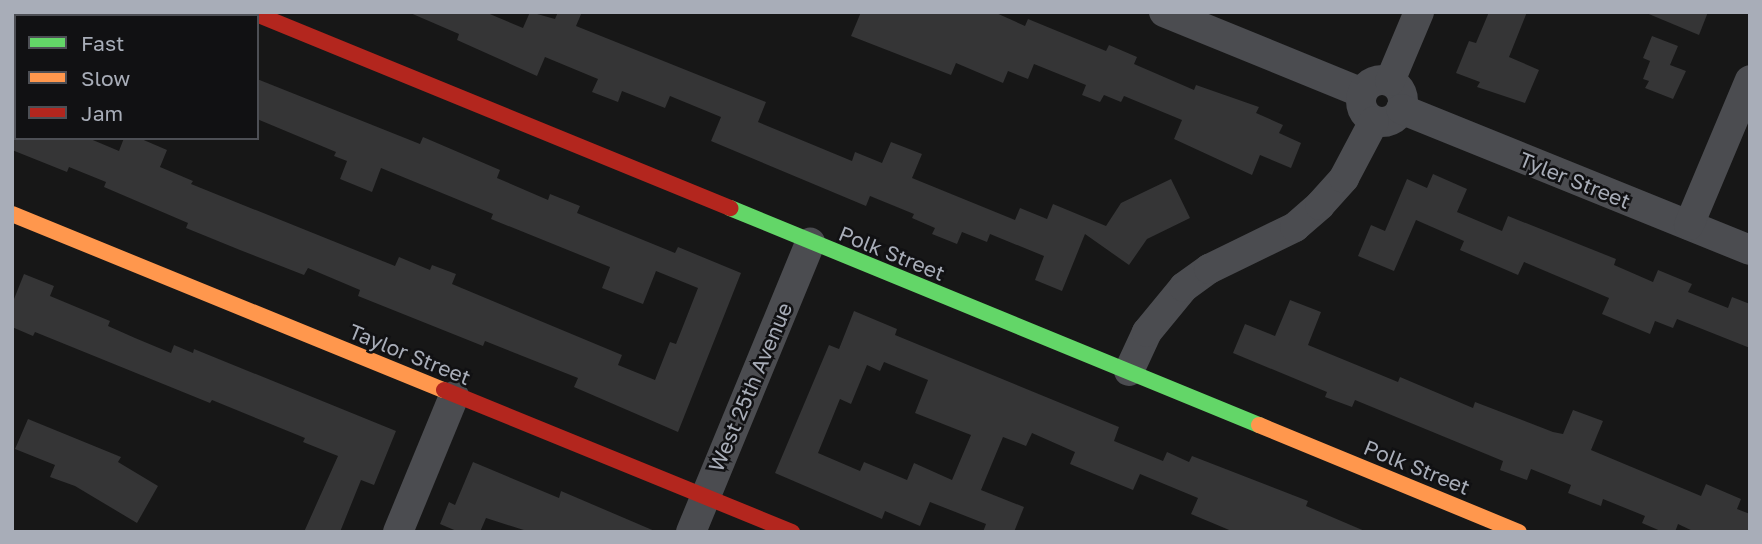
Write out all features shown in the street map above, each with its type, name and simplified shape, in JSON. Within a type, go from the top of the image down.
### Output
[{"type":"street","points":[[1164,12],[1362,93]]},
{"type":"street","points":[[1390,81],[1419,12]]},
{"type":"street","name":"Polk Street","points":[[259,15],[1519,532]]},
{"type":"street","points":[[1689,225],[1750,80]]},
{"type":"street","points":[[1129,372],[1147,332],[1184,286],[1209,269],[1295,227],[1320,205],[1343,178],[1387,115],[1401,91],[1390,81],[1373,81],[1362,93],[1363,110],[1387,115]]},
{"type":"street","name":"Tyler Street","points":[[1387,115],[1689,225],[1750,250]]},
{"type":"street","name":"Taylor Street","points":[[12,214],[792,532]]},
{"type":"street","name":"West 25th Avenue","points":[[691,532],[810,243]]},
{"type":"street","points":[[398,532],[454,396]]},
{"type":"building","points":[[408,12],[485,12],[523,28],[530,12],[555,19],[558,12],[582,12],[576,26],[766,102],[758,122],[852,161],[855,152],[882,163],[891,142],[922,154],[912,178],[1015,220],[1020,208],[1047,219],[1053,204],[1106,226],[1121,203],[1171,179],[1190,218],[1147,239],[1129,265],[1085,234],[1062,291],[1035,280],[1044,256],[990,234],[987,242],[962,232],[957,244],[932,234],[935,228],[912,218],[914,214],[870,196],[866,206],[711,141],[721,117],[670,96],[665,108],[622,91],[618,102],[592,92],[598,79],[545,57],[537,76],[457,40],[459,34]]},
{"type":"building","points":[[861,12],[994,12],[1025,26],[1028,19],[1106,51],[1109,45],[1137,57],[1134,64],[1194,90],[1196,85],[1259,107],[1256,113],[1283,125],[1279,133],[1301,143],[1291,168],[1260,155],[1252,175],[1174,139],[1182,120],[1124,96],[1121,102],[1104,95],[1100,102],[1082,95],[1086,85],[1034,64],[1028,79],[1008,71],[1003,83],[956,63],[951,75],[851,36]]},
{"type":"building","points":[[1489,12],[1527,12],[1509,57],[1539,70],[1525,103],[1477,87],[1480,82],[1456,73],[1469,41],[1476,43]]},
{"type":"building","points":[[1644,12],[1708,12],[1699,35]]},
{"type":"building","points":[[1652,36],[1678,46],[1670,65],[1686,71],[1673,99],[1645,88],[1649,81],[1643,79],[1650,61],[1643,58]]},
{"type":"building","points":[[259,80],[420,144],[423,137],[500,170],[497,178],[548,200],[550,194],[580,206],[577,213],[675,253],[678,247],[741,273],[678,432],[574,387],[578,378],[485,341],[483,346],[358,296],[360,290],[308,268],[304,275],[186,228],[188,223],[104,187],[106,182],[69,167],[67,172],[12,150],[12,138],[93,140],[119,151],[123,140],[144,140],[167,150],[160,167],[193,181],[191,184],[395,266],[399,257],[430,270],[432,265],[456,274],[452,284],[622,355],[618,365],[655,380],[670,342],[676,344],[698,288],[656,271],[643,304],[602,288],[610,267],[491,219],[493,214],[381,168],[372,192],[340,179],[347,161],[334,156],[336,152],[259,120]]},
{"type":"building","points":[[1433,174],[1467,189],[1457,212],[1502,231],[1508,216],[1616,259],[1614,265],[1653,282],[1658,270],[1692,284],[1688,292],[1728,308],[1732,297],[1750,304],[1750,348],[1677,319],[1673,328],[1655,321],[1650,334],[1602,314],[1609,298],[1524,262],[1518,275],[1460,250],[1464,241],[1416,220],[1394,271],[1358,256],[1371,225],[1385,231],[1407,179],[1427,188]]},
{"type":"building","points":[[24,274],[54,286],[50,296],[110,321],[108,326],[135,338],[171,353],[174,345],[193,353],[194,349],[396,431],[374,485],[361,480],[340,532],[304,532],[338,456],[303,442],[305,438],[212,400],[210,403],[35,332],[33,336],[12,327],[12,304]]},
{"type":"building","points":[[1290,300],[1321,312],[1308,345],[1398,382],[1400,377],[1473,408],[1475,402],[1563,434],[1573,410],[1603,421],[1591,450],[1701,496],[1706,484],[1741,499],[1737,509],[1750,514],[1750,532],[1695,532],[1678,524],[1675,532],[1663,532],[1642,523],[1645,516],[1603,499],[1601,506],[1568,493],[1571,485],[1531,469],[1527,480],[1500,470],[1503,461],[1355,400],[1352,407],[1325,397],[1327,392],[1233,353],[1245,324],[1275,336]]},
{"type":"building","points":[[854,311],[897,329],[895,335],[1119,427],[1114,441],[1163,461],[1167,452],[1189,462],[1192,456],[1308,501],[1306,506],[1367,532],[1234,532],[1191,514],[1198,498],[1140,474],[1133,490],[1070,464],[1075,452],[1032,433],[1026,446],[1003,437],[981,490],[1024,507],[1014,532],[983,532],[986,524],[930,502],[920,526],[885,511],[882,519],[775,473],[829,345],[839,349]],"holes":[[[884,362],[928,380],[915,413],[971,435],[952,480],[914,463],[907,480],[864,462],[860,471],[818,453],[840,399],[851,404],[867,365],[880,371]]]},
{"type":"building","points":[[28,419],[121,457],[118,462],[158,486],[137,523],[75,486],[50,477],[55,465],[15,449]]},
{"type":"building","points":[[473,462],[559,498],[561,491],[657,532],[530,532],[486,518],[480,532],[459,532],[440,524],[449,502],[455,505]]},
{"type":"traffic: fast","points":[[730,208],[1259,425]]},
{"type":"traffic: slow","points":[[12,214],[444,390]]},
{"type":"traffic: slow","points":[[1259,425],[1519,532]]},
{"type":"traffic: jam","points":[[251,12],[256,14]]},
{"type":"traffic: jam","points":[[259,15],[730,208]]},
{"type":"traffic: jam","points":[[444,390],[792,532]]}]
